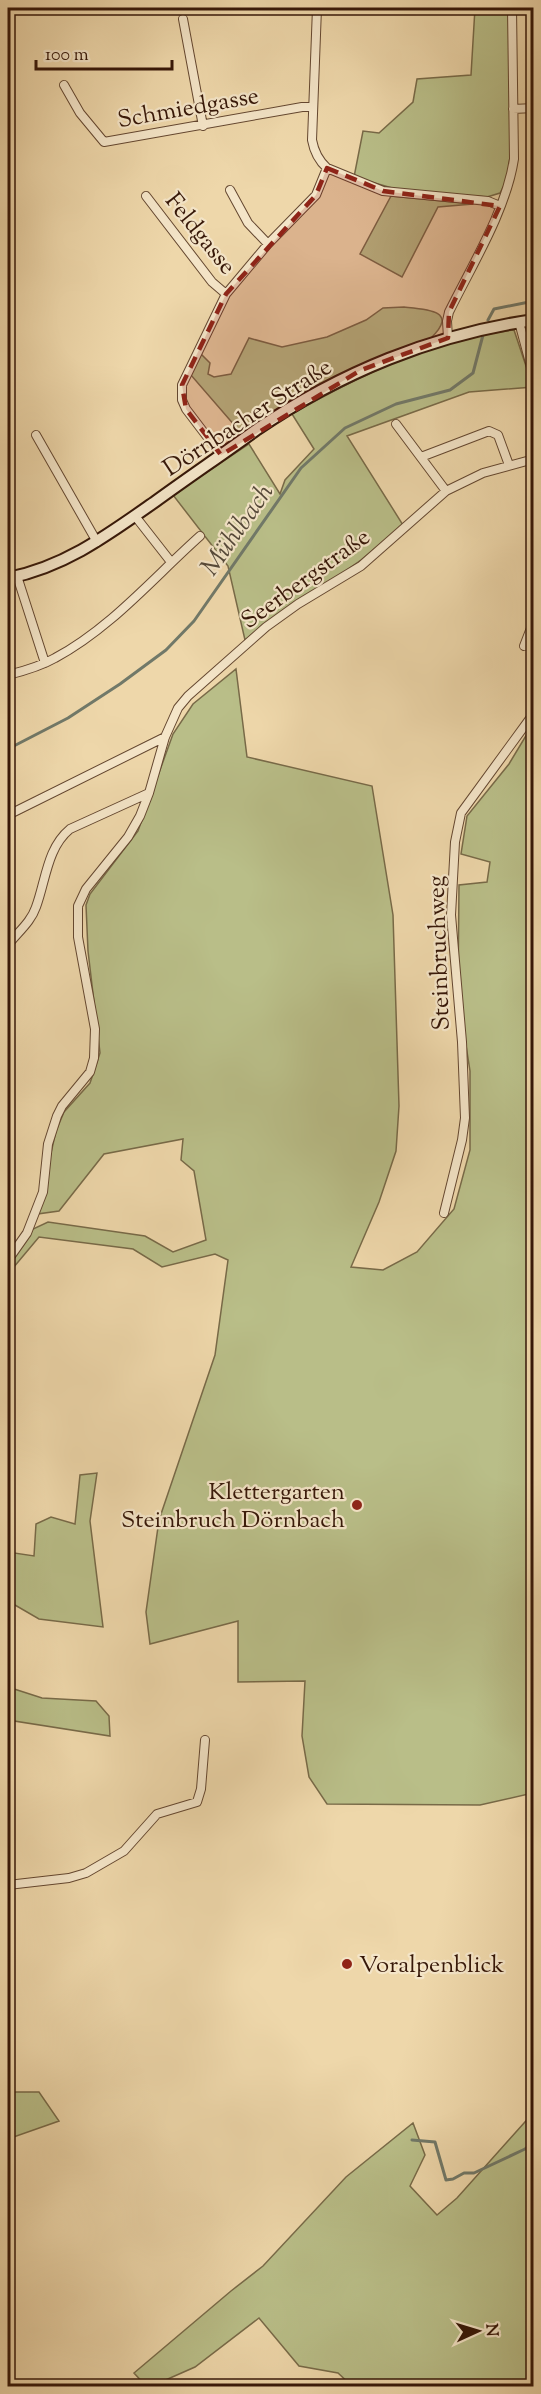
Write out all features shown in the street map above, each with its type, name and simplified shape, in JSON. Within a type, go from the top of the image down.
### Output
[{"type":"street","points":[[317,8],[313,107],[314,149],[327,168],[383,191],[488,201],[500,206]]},
{"type":"street","points":[[448,338],[449,312],[508,188],[513,159],[513,8]]},
{"type":"street","points":[[183,19],[203,126]]},
{"type":"street","name":"Schmiedgasse","points":[[63,85],[80,113],[104,142],[302,107],[313,107]]},
{"type":"street","points":[[513,109],[534,108]]},
{"type":"street","name":"Feldgasse","points":[[221,455],[186,409],[181,393],[187,373],[226,294],[268,244],[316,195],[327,168]]},
{"type":"street","name":"Feldgasse","points":[[230,190],[248,223],[268,244]]},
{"type":"street","name":"Feldgasse","points":[[146,196],[212,282],[226,294]]},
{"type":"street","name":"Dörnbacher Straße","points":[[12,577],[62,561],[97,542],[289,409],[334,384],[385,360],[448,338],[534,320]]},
{"type":"street","points":[[519,322],[534,378]]},
{"type":"street","points":[[396,424],[446,491]]},
{"type":"street","points":[[421,457],[489,431],[498,435],[509,465]]},
{"type":"street","points":[[36,435],[97,542]]},
{"type":"street","name":"Seerbergstraße","points":[[8,1260],[27,1233],[43,1192],[48,1144],[57,1116],[62,1106],[90,1072],[94,1058],[95,1029],[78,938],[78,906],[86,889],[128,837],[140,816],[165,737],[175,714],[188,696],[257,634],[297,604],[361,566],[446,491],[473,477],[534,459]]},
{"type":"street","points":[[135,516],[171,562]]},
{"type":"street","points":[[8,675],[45,663],[71,649],[105,624],[200,536]]},
{"type":"street","points":[[12,577],[45,663]]},
{"type":"street","points":[[524,646],[531,627],[534,626]]},
{"type":"street","name":"Steinbruchweg","points":[[444,1213],[462,1140],[465,1118],[462,1042],[451,915],[455,842],[461,813],[534,713]]},
{"type":"street","points":[[8,815],[165,737]]},
{"type":"street","points":[[8,945],[32,917],[54,850],[63,835],[70,829],[149,793]]},
{"type":"street","points":[[8,1885],[69,1878],[86,1873],[124,1851],[157,1814],[197,1802],[201,1789],[205,1740]]},
{"type":"highlighted area","points":[[327,168],[383,191],[500,206],[449,312],[448,338],[361,370],[221,455],[186,409],[182,385],[226,294],[316,195]]},
{"type":"green space","points":[[475,8],[509,8],[510,157],[507,180],[500,193],[487,197],[399,190],[354,177],[363,131],[379,133],[413,102],[417,79],[471,75]]},
{"type":"green space","points":[[391,196],[473,204],[438,207],[402,277],[360,254]]},
{"type":"green space","points":[[404,307],[429,310],[441,316],[442,322],[439,329],[431,338],[301,396],[242,434],[190,374],[200,353],[210,363],[208,374],[214,377],[231,374],[249,338],[282,347],[327,337],[366,320],[383,308]]},
{"type":"green space","points":[[514,330],[533,387],[469,392],[347,436],[403,525],[361,560],[314,593],[294,603],[245,640],[228,566],[173,495],[249,444],[280,494],[285,480],[314,449],[292,414],[371,373],[427,350],[456,341]]},
{"type":"green space","points":[[236,669],[247,757],[372,786],[393,915],[399,1106],[396,1151],[379,1202],[351,1267],[383,1270],[417,1252],[454,1209],[470,1150],[470,1071],[458,994],[459,885],[487,882],[490,862],[461,854],[467,816],[509,764],[533,724],[533,1793],[480,1805],[327,1804],[309,1777],[302,1736],[305,1681],[238,1682],[238,1621],[150,1644],[146,1612],[159,1520],[215,1355],[228,1260],[215,1254],[162,1267],[133,1249],[39,1237],[8,1274],[8,1267],[33,1229],[48,1222],[145,1236],[173,1252],[206,1240],[194,1171],[181,1160],[183,1139],[104,1154],[59,1211],[37,1214],[56,1131],[64,1112],[90,1083],[100,1053],[88,951],[86,905],[90,894],[138,831],[173,734],[193,704]]},
{"type":"green space","points":[[97,1473],[90,1521],[103,1627],[39,1619],[8,1601],[8,1552],[34,1556],[36,1524],[51,1517],[75,1524],[80,1475]]},
{"type":"green space","points":[[8,1687],[42,1698],[96,1701],[109,1716],[110,1736],[8,1720]]},
{"type":"green space","points":[[8,2092],[39,2092],[59,2121],[8,2139]]},
{"type":"green space","points":[[533,2113],[533,2386],[352,2386],[338,2373],[299,2366],[259,2318],[195,2367],[152,2386],[146,2386],[134,2373],[263,2266],[346,2177],[413,2123],[425,2155],[410,2186],[437,2215],[457,2198]]},
{"type":"waterway","name":"Mühlbach","points":[[488,320],[494,309],[534,301]]},
{"type":"waterway","name":"Mühlbach","points":[[8,749],[68,718],[166,650],[194,621],[301,468],[345,428],[396,404],[450,390],[473,373],[483,335]]},
{"type":"waterway","points":[[412,2140],[435,2142],[446,2180],[464,2173],[474,2173],[525,2149],[534,2141]]},
{"type":"place","name":"Klettergarten Steinbruch Dörnbach","points":[[357,1505]]},
{"type":"place","name":"Voralpenblick","points":[[347,1964]]}]
